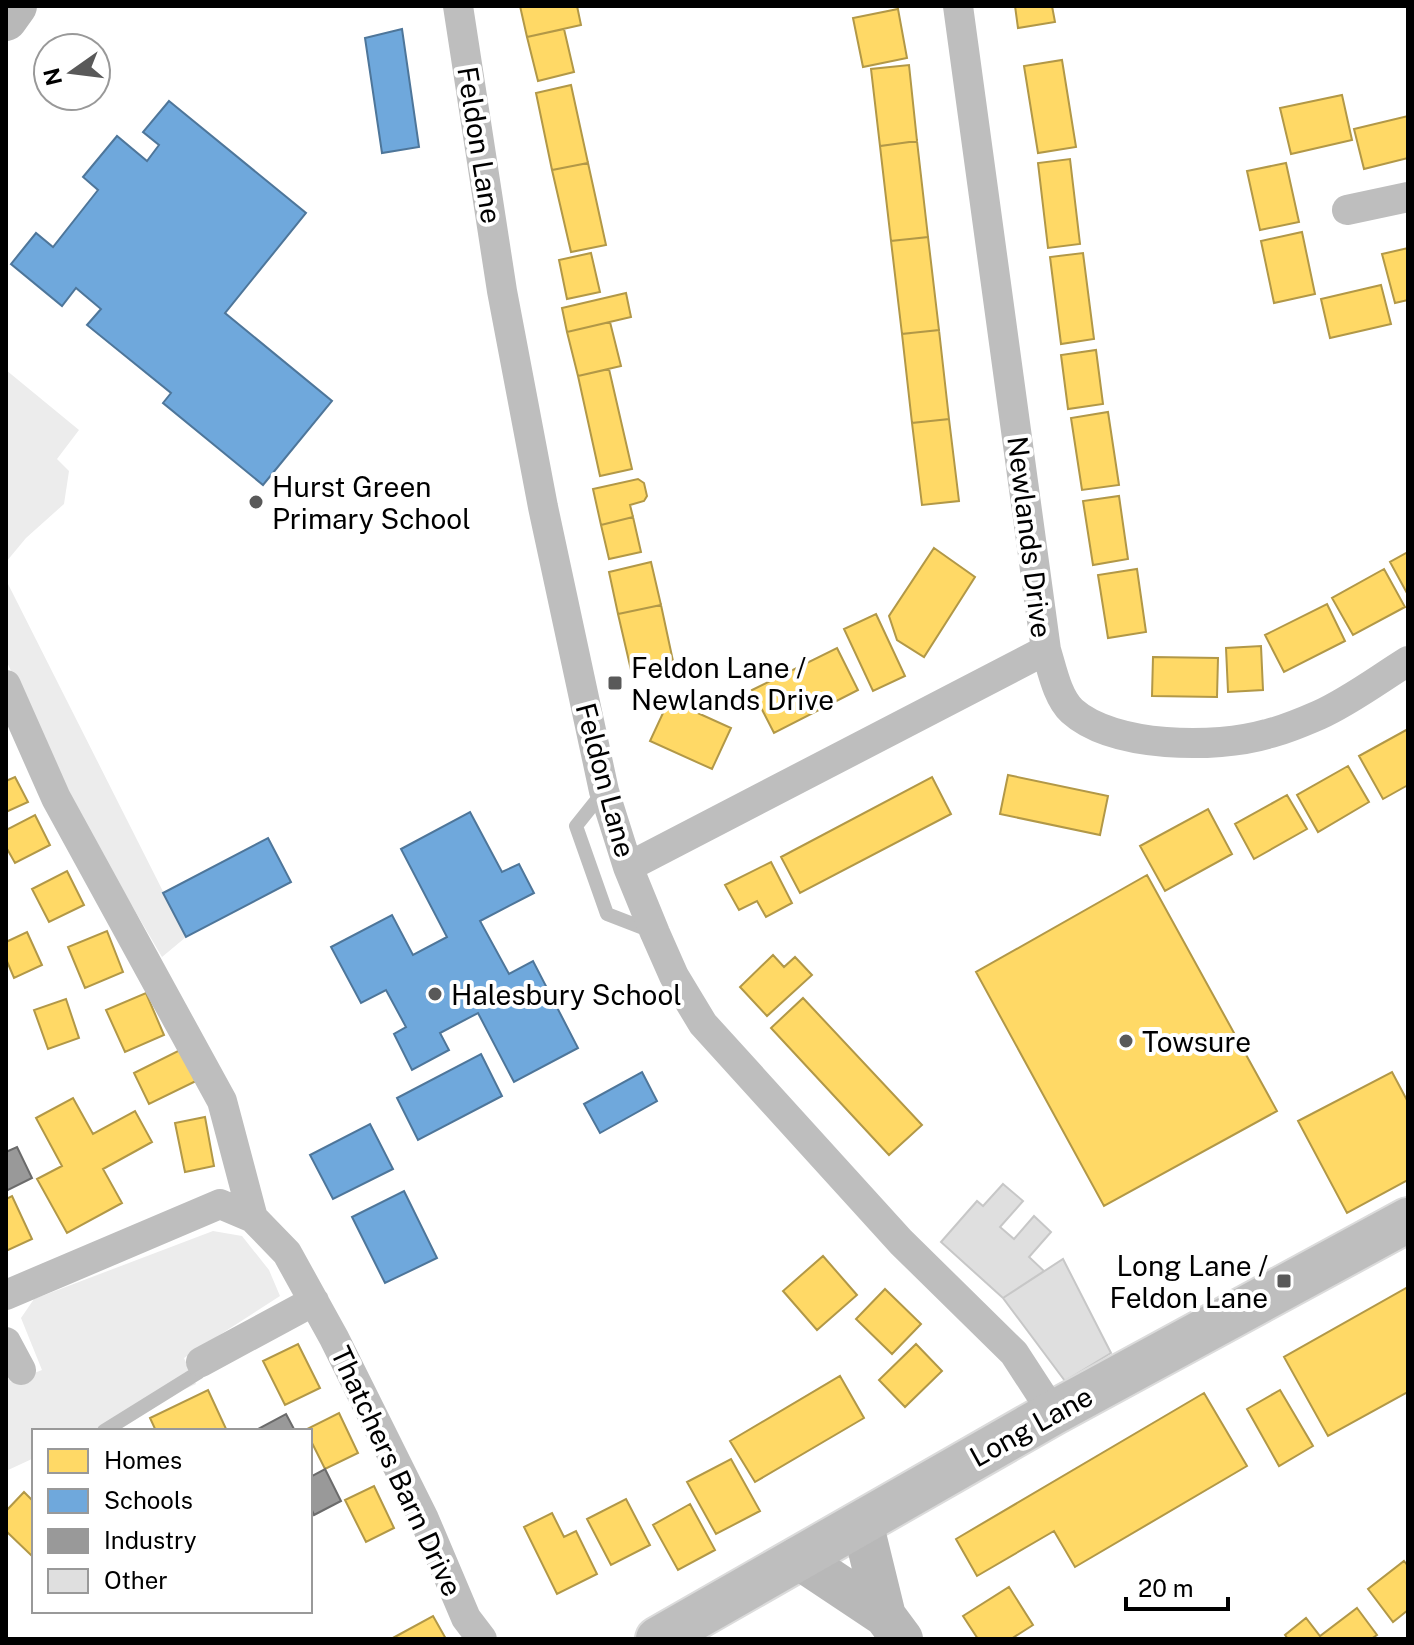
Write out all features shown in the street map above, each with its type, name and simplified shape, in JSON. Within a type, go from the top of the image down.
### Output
[{"type":"main road","name":"Long Lane","points":[[658,1639],[1053,1413],[1408,1220]]},
{"type":"street","points":[[6,20],[16,6]]},
{"type":"street","name":"Feldon Lane","points":[[458,6],[519,390],[604,791],[628,867],[655,933],[674,976],[703,1024],[901,1242],[1014,1353],[1053,1413]]},
{"type":"street","name":"Newlands Drive","points":[[628,867],[1046,650],[958,6]]},
{"type":"street","points":[[1347,210],[1408,197]]},
{"type":"street","points":[[1046,650],[1055,682],[1070,710],[1096,728],[1134,739],[1168,742],[1265,735],[1320,714],[1408,661]]},
{"type":"street","points":[[6,685],[13,718],[222,1101],[253,1218]]},
{"type":"street","name":"Thatchers Barn Drive","points":[[6,1295],[220,1204],[253,1218],[287,1253],[314,1301],[424,1519],[466,1618],[482,1639]]},
{"type":"street","points":[[201,1362],[314,1301]]},
{"type":"street","points":[[6,1342],[21,1370]]},
{"type":"street","points":[[862,1522],[894,1628]]},
{"type":"street","points":[[798,1558],[894,1628]]},
{"type":"lane","points":[[604,791],[576,826],[607,914],[655,933]]},
{"type":"lane","points":[[107,1429],[199,1372],[201,1362]]},
{"type":"shaded area","points":[[6,370],[79,430],[57,459],[69,471],[64,504],[26,538],[6,562]]},
{"type":"shaded area","points":[[6,580],[186,937],[162,957],[74,807],[6,660]]},
{"type":"shaded area","points":[[213,1231],[242,1236],[269,1270],[280,1296],[184,1358],[196,1384],[97,1429],[32,1429],[32,1459],[6,1471],[6,1375],[11,1382],[42,1370],[21,1318],[34,1299]]},
{"type":"building: Homes","points":[[520,6],[577,6],[581,25],[527,37]]},
{"type":"building: Homes","points":[[1015,6],[1052,6],[1055,22],[1018,28]]},
{"type":"building: Homes","points":[[898,9],[907,58],[863,67],[853,18]]},
{"type":"building: Homes","points":[[564,29],[574,72],[538,81],[527,37]]},
{"type":"building: Homes","points":[[1062,60],[1076,147],[1038,153],[1024,66]]},
{"type":"building: Homes","points":[[909,65],[917,141],[880,146],[871,69]]},
{"type":"building: Homes","points":[[571,85],[588,163],[552,170],[536,93]]},
{"type":"building: Homes","points":[[1342,95],[1352,140],[1291,154],[1280,108]]},
{"type":"building: Homes","points":[[1408,116],[1408,158],[1364,169],[1354,129]]},
{"type":"building: Homes","points":[[917,141],[928,237],[891,241],[880,146]]},
{"type":"building: Homes","points":[[1070,159],[1080,244],[1048,248],[1038,163]]},
{"type":"building: Homes","points":[[588,163],[606,245],[571,252],[552,170]]},
{"type":"building: Homes","points":[[1286,163],[1299,222],[1260,230],[1247,171]]},
{"type":"building: Homes","points":[[1302,232],[1315,294],[1274,303],[1261,241]]},
{"type":"building: Homes","points":[[928,237],[939,330],[902,334],[891,241]]},
{"type":"building: Homes","points":[[1408,248],[1408,300],[1395,303],[1382,254]]},
{"type":"building: Homes","points":[[591,253],[600,292],[567,299],[559,260]]},
{"type":"building: Homes","points":[[1083,253],[1094,339],[1061,344],[1050,257]]},
{"type":"building: Homes","points":[[1381,285],[1391,324],[1330,338],[1321,299]]},
{"type":"building: Homes","points":[[626,293],[631,317],[567,332],[562,308]]},
{"type":"building: Homes","points":[[610,322],[621,366],[578,376],[567,332]]},
{"type":"building: Homes","points":[[939,330],[949,419],[912,423],[902,334]]},
{"type":"building: Homes","points":[[1096,350],[1103,404],[1068,409],[1061,355]]},
{"type":"building: Homes","points":[[609,369],[632,469],[600,476],[578,376]]},
{"type":"building: Homes","points":[[1108,412],[1119,485],[1082,490],[1071,418]]},
{"type":"building: Homes","points":[[949,419],[959,501],[922,505],[912,423]]},
{"type":"building: Homes","points":[[638,479],[644,483],[647,496],[644,501],[630,505],[633,517],[601,525],[593,489]]},
{"type":"building: Homes","points":[[1119,496],[1128,559],[1093,565],[1083,501]]},
{"type":"building: Homes","points":[[633,517],[641,552],[609,559],[601,525]]},
{"type":"building: Homes","points":[[934,548],[975,577],[924,657],[897,640],[889,616]]},
{"type":"building: Homes","points":[[1408,552],[1408,595],[1390,562]]},
{"type":"building: Homes","points":[[651,562],[661,605],[618,614],[609,572]]},
{"type":"building: Homes","points":[[1137,569],[1146,632],[1108,638],[1098,575]]},
{"type":"building: Homes","points":[[1384,569],[1405,607],[1353,635],[1332,598]]},
{"type":"building: Homes","points":[[1327,604],[1345,641],[1284,672],[1265,635]]},
{"type":"building: Homes","points":[[661,605],[673,661],[631,670],[618,614]]},
{"type":"building: Homes","points":[[876,614],[905,676],[873,691],[844,629]]},
{"type":"building: Homes","points":[[1261,646],[1263,690],[1228,692],[1226,648]]},
{"type":"building: Homes","points":[[837,648],[858,690],[774,733],[752,690]]},
{"type":"building: Homes","points":[[1153,657],[1218,658],[1217,697],[1152,696]]},
{"type":"building: Homes","points":[[669,700],[731,728],[712,769],[650,741]]},
{"type":"building: Homes","points":[[1408,729],[1408,785],[1383,799],[1359,756]]},
{"type":"building: Homes","points":[[1348,766],[1369,802],[1318,832],[1297,795]]},
{"type":"building: Homes","points":[[1008,775],[1108,796],[1100,835],[1000,814]]},
{"type":"building: Homes","points":[[15,777],[28,802],[6,812],[6,781]]},
{"type":"building: Homes","points":[[932,777],[951,814],[800,893],[781,857]]},
{"type":"building: Homes","points":[[1287,795],[1307,829],[1254,859],[1235,824]]},
{"type":"building: Homes","points":[[1208,809],[1232,854],[1165,891],[1140,846]]},
{"type":"building: Homes","points":[[35,815],[50,845],[15,863],[6,847],[6,830]]},
{"type":"building: Homes","points":[[771,862],[792,903],[766,917],[757,901],[739,910],[725,885]]},
{"type":"building: Homes","points":[[67,871],[84,905],[49,922],[32,889]]},
{"type":"building: Homes","name":"Towsure","points":[[1147,875],[1277,1111],[1104,1206],[976,972]]},
{"type":"building: Homes","points":[[107,931],[123,972],[85,988],[68,947]]},
{"type":"building: Homes","points":[[27,932],[42,965],[14,978],[6,959],[6,942]]},
{"type":"building: Homes","points":[[773,955],[784,967],[795,957],[812,975],[767,1016],[740,987]]},
{"type":"building: Homes","points":[[146,993],[164,1035],[125,1052],[106,1010]]},
{"type":"building: Homes","points":[[803,998],[922,1125],[889,1155],[771,1028]]},
{"type":"building: Homes","points":[[66,999],[79,1038],[48,1049],[34,1010]]},
{"type":"building: Homes","points":[[180,1050],[196,1081],[149,1104],[134,1073]]},
{"type":"building: Homes","points":[[1392,1072],[1408,1102],[1408,1180],[1347,1213],[1298,1121]]},
{"type":"building: Homes","points":[[73,1098],[93,1134],[135,1111],[152,1142],[103,1169],[122,1203],[67,1233],[37,1179],[62,1166],[36,1118]]},
{"type":"building: Homes","points":[[205,1117],[214,1166],[185,1172],[175,1123]]},
{"type":"building: Homes","points":[[12,1196],[32,1239],[6,1251],[6,1199]]},
{"type":"building: Homes","points":[[823,1256],[857,1295],[817,1330],[783,1291]]},
{"type":"building: Homes","points":[[1408,1287],[1408,1392],[1328,1436],[1284,1357]]},
{"type":"building: Homes","points":[[885,1289],[921,1324],[892,1354],[856,1319]]},
{"type":"building: Homes","points":[[298,1344],[320,1388],[285,1405],[263,1361]]},
{"type":"building: Homes","points":[[916,1344],[942,1371],[905,1407],[879,1380]]},
{"type":"building: Homes","points":[[840,1376],[864,1418],[755,1482],[730,1441]]},
{"type":"building: Homes","points":[[208,1390],[226,1429],[155,1429],[150,1418]]},
{"type":"building: Homes","points":[[1280,1390],[1313,1446],[1279,1466],[1247,1409]]},
{"type":"building: Homes","points":[[1204,1393],[1247,1466],[1075,1567],[1054,1531],[977,1576],[956,1539]]},
{"type":"building: Homes","points":[[339,1413],[358,1453],[325,1469],[312,1443],[312,1429],[307,1429]]},
{"type":"building: Homes","points":[[731,1459],[760,1511],[716,1534],[687,1482]]},
{"type":"building: Homes","points":[[374,1486],[394,1528],[366,1542],[345,1500]]},
{"type":"building: Homes","points":[[24,1492],[32,1500],[32,1556],[6,1531],[6,1511]]},
{"type":"building: Homes","points":[[626,1499],[650,1545],[611,1565],[587,1519]]},
{"type":"building: Homes","points":[[690,1504],[715,1550],[678,1570],[653,1525]]},
{"type":"building: Homes","points":[[552,1513],[564,1537],[576,1531],[597,1574],[557,1594],[524,1527]]},
{"type":"building: Homes","points":[[1404,1561],[1408,1566],[1408,1610],[1393,1622],[1368,1589]]},
{"type":"building: Homes","points":[[1009,1587],[1033,1625],[1011,1639],[978,1639],[963,1616]]},
{"type":"building: Homes","points":[[1357,1608],[1377,1635],[1371,1639],[1288,1639],[1285,1635],[1306,1618],[1320,1636]]},
{"type":"building: Homes","points":[[433,1616],[446,1639],[391,1639]]},
{"type":"building: Schools","points":[[402,29],[419,147],[382,153],[365,38]]},
{"type":"building: Schools","points":[[169,101],[306,213],[225,313],[332,401],[263,485],[163,403],[171,393],[87,325],[101,309],[76,288],[62,306],[11,264],[36,233],[53,247],[98,190],[83,177],[117,136],[147,161],[159,145],[143,132]]},
{"type":"building: Schools","points":[[470,812],[502,872],[519,864],[534,893],[480,921],[509,974],[533,961],[578,1048],[514,1082],[478,1013],[440,1033],[449,1050],[412,1070],[394,1034],[406,1027],[386,990],[361,1003],[331,947],[392,915],[413,955],[447,937],[401,849]]},
{"type":"building: Schools","points":[[268,838],[291,882],[186,937],[163,893]]},
{"type":"building: Schools","points":[[481,1054],[502,1096],[418,1140],[397,1098]]},
{"type":"building: Schools","points":[[642,1072],[657,1101],[600,1133],[584,1104]]},
{"type":"building: Schools","points":[[370,1124],[393,1169],[333,1199],[310,1155]]},
{"type":"building: Schools","points":[[404,1191],[437,1258],[385,1283],[352,1217]]},
{"type":"building: Industry","points":[[17,1147],[32,1178],[6,1191],[6,1152]]},
{"type":"building: Industry","points":[[286,1414],[294,1429],[258,1429]]},
{"type":"building: Industry","points":[[325,1469],[341,1501],[314,1515],[312,1510],[312,1476]]},
{"type":"building: Other","points":[[1003,1184],[1023,1201],[1000,1227],[1014,1239],[1034,1216],[1051,1232],[1029,1257],[1044,1271],[1003,1298],[941,1242],[977,1201],[983,1206]]},
{"type":"building: Other","points":[[1063,1259],[1111,1353],[1065,1381],[1003,1298]]},
{"type":"place","name":"Hurst Green Primary School","points":[[256,502]]},
{"type":"place","name":"Feldon Lane / Newlands Drive","points":[[615,683]]},
{"type":"place","name":"Halesbury School","points":[[435,994]]},
{"type":"place","name":"Towsure","points":[[1126,1041]]},
{"type":"place","name":"Long Lane / Feldon Lane","points":[[1284,1281]]}]
